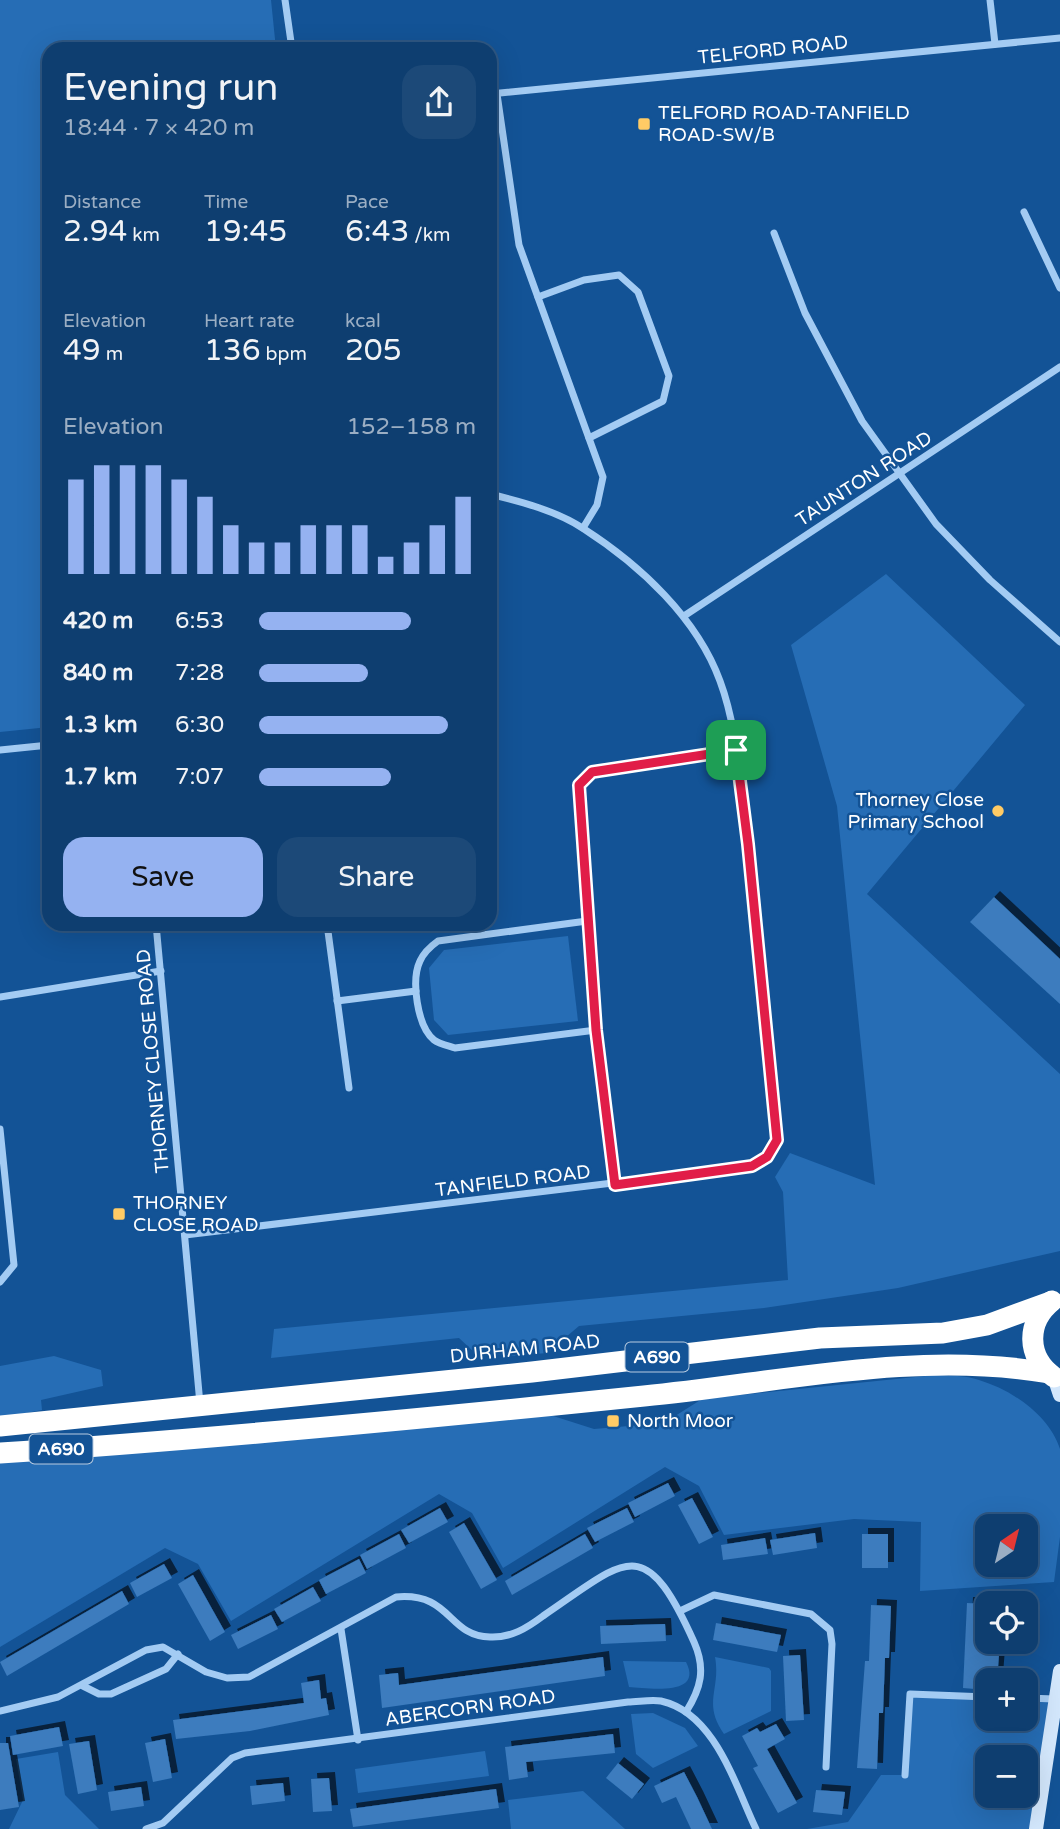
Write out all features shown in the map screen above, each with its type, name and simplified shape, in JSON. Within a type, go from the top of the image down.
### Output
[{"type":"highway","name":"DURHAM ROAD","points":[[0,1426],[531,1372],[820,1338],[943,1333],[987,1325],[1055,1300]]},
{"type":"highway","name":"DURHAM ROAD","points":[[1055,1300],[1034,1323],[1032,1336],[1036,1357],[1056,1381]]},
{"type":"highway","name":"DURHAM ROAD","points":[[0,1452],[646,1396],[839,1373],[964,1364],[1005,1366],[1056,1381]]},
{"type":"street","points":[[285,0],[291,42]]},
{"type":"street","points":[[990,0],[995,44]]},
{"type":"street","name":"TELFORD ROAD","points":[[497,94],[1060,38]]},
{"type":"street","points":[[497,112],[519,245],[603,477],[597,505],[583,528]]},
{"type":"street","points":[[1024,212],[1060,288]]},
{"type":"street","points":[[774,233],[805,313],[862,421],[936,524],[990,580],[1060,642]]},
{"type":"street","points":[[538,297],[584,280],[619,275],[638,292],[669,376],[663,401],[589,438]]},
{"type":"street","name":"TAUNTON ROAD","points":[[684,616],[1060,367]]},
{"type":"street","name":"TANFIELD ROAD","points":[[185,1235],[615,1185],[752,1166],[767,1157],[777,1140],[748,844],[736,750],[720,681],[684,616],[638,570],[583,528],[527,503],[497,496]]},
{"type":"street","points":[[0,750],[42,746]]},
{"type":"street","points":[[615,1185],[596,1030],[579,785],[592,772],[736,750]]},
{"type":"street","points":[[587,921],[438,941],[428,948],[419,963],[416,991],[434,1040],[454,1048],[596,1030]]},
{"type":"street","name":"THORNEY CLOSE ROAD","points":[[157,931],[200,1405]]},
{"type":"street","points":[[328,931],[349,1088]]},
{"type":"street","points":[[0,997],[161,971]]},
{"type":"street","points":[[337,1002],[416,991]]},
{"type":"street","points":[[0,1129],[14,1265],[0,1282]]},
{"type":"street","points":[[0,1711],[42,1703],[83,1686],[146,1650],[163,1647],[206,1672],[227,1678],[249,1678],[396,1597],[424,1597],[439,1605],[470,1632],[488,1637],[506,1636],[524,1630],[616,1567],[636,1565],[652,1572],[680,1611],[700,1655],[703,1677],[686,1712]]},
{"type":"street","points":[[680,1611],[714,1595],[811,1614],[830,1630],[832,1644],[826,1767]]},
{"type":"street","points":[[341,1629],[358,1740]]},
{"type":"street","points":[[83,1686],[99,1694],[111,1694],[166,1670],[178,1654]]},
{"type":"street","points":[[1035,1829],[1054,1742],[1060,1671]]},
{"type":"street","points":[[905,1775],[910,1694],[975,1697]]},
{"type":"street","points":[[1038,1698],[1056,1699]]},
{"type":"street","name":"ABERCORN ROAD","points":[[146,1829],[163,1823],[232,1758],[245,1753],[628,1702],[660,1701],[686,1712],[713,1741],[756,1829]]},
{"type":"shaded area","points":[[0,0],[271,0],[275,42],[42,42],[42,728],[0,732]]},
{"type":"shaded area","points":[[886,574],[1025,705],[867,894],[1060,1074],[1060,1251],[898,1288],[764,1308],[579,1326],[547,1353],[513,1356],[475,1353],[459,1338],[271,1358],[274,1329],[788,1280],[783,1192],[775,1177],[790,1153],[875,1185],[837,806],[791,645]]},
{"type":"shaded area","points":[[568,936],[578,1021],[448,1035],[434,1020],[429,968],[444,950]]},
{"type":"shaded area","points":[[54,1356],[101,1370],[103,1386],[41,1400],[42,1410],[0,1418],[0,1366]]},
{"type":"shaded area","points":[[935,1375],[963,1376],[992,1384],[1016,1397],[1038,1415],[1055,1437],[1060,1449],[1060,1537],[1054,1582],[920,1591],[921,1522],[854,1519],[724,1535],[699,1486],[665,1467],[503,1568],[472,1513],[439,1494],[231,1621],[198,1564],[165,1548],[0,1647],[0,1463],[547,1414],[594,1429],[664,1423],[702,1399]]},
{"type":"shaded area","points":[[715,1657],[769,1668],[771,1711],[724,1734],[714,1714]]},
{"type":"shaded area","points":[[623,1661],[686,1662],[689,1673],[687,1681],[681,1686],[660,1689],[629,1687]]},
{"type":"shaded area","points":[[910,1694],[975,1697],[975,1731],[1038,1731],[1038,1698],[1056,1699],[1036,1829],[807,1829],[848,1822],[881,1775],[905,1775]]},
{"type":"shaded area","points":[[653,1713],[685,1728],[698,1746],[653,1768],[636,1754],[631,1714]]},
{"type":"shaded area","points":[[485,1751],[489,1776],[358,1793],[355,1769]]},
{"type":"shaded area","points":[[58,1752],[65,1795],[99,1829],[9,1829],[23,1800],[16,1759]]},
{"type":"shaded area","points":[[583,1791],[625,1829],[511,1829],[508,1800]]},
{"type":"building","points":[[994,897],[1060,959],[1060,1004],[970,922]]},
{"type":"building","points":[[668,1483],[675,1496],[635,1517],[628,1503]]},
{"type":"building","points":[[692,1498],[713,1537],[699,1544],[678,1505]]},
{"type":"building","points":[[440,1508],[448,1522],[409,1543],[401,1530]]},
{"type":"building","points":[[627,1508],[634,1522],[595,1542],[587,1528]]},
{"type":"building","points":[[464,1523],[497,1580],[481,1589],[449,1532]]},
{"type":"building","points":[[815,1533],[817,1548],[773,1555],[770,1540]]},
{"type":"building","points":[[399,1534],[406,1548],[367,1569],[360,1555]]},
{"type":"building","points":[[585,1534],[593,1548],[512,1595],[505,1581]]},
{"type":"building","points":[[862,1534],[888,1534],[888,1568],[862,1568]]},
{"type":"building","points":[[765,1538],[768,1554],[723,1560],[721,1545]]},
{"type":"building","points":[[359,1559],[366,1573],[326,1594],[319,1580]]},
{"type":"building","points":[[164,1564],[172,1578],[137,1597],[130,1583]]},
{"type":"building","points":[[193,1575],[225,1632],[210,1641],[178,1584]]},
{"type":"building","points":[[313,1587],[321,1601],[282,1622],[274,1609]]},
{"type":"building","points":[[122,1591],[129,1604],[7,1676],[0,1662]]},
{"type":"building","points":[[967,1603],[975,1603],[975,1654],[999,1654],[998,1668],[975,1668],[975,1689],[963,1688]]},
{"type":"building","points":[[871,1605],[891,1606],[889,1658],[885,1658],[883,1713],[879,1713],[877,1769],[857,1768],[865,1661],[869,1661]]},
{"type":"building","points":[[271,1615],[278,1629],[238,1649],[231,1635]]},
{"type":"building","points":[[716,1623],[781,1635],[777,1652],[713,1640]]},
{"type":"building","points":[[665,1624],[666,1641],[601,1644],[600,1626]]},
{"type":"building","points":[[800,1655],[804,1720],[786,1721],[783,1656]]},
{"type":"building","points":[[603,1657],[605,1676],[382,1708],[379,1675],[398,1673],[399,1685]]},
{"type":"building","points":[[319,1680],[321,1699],[326,1698],[329,1715],[250,1731],[176,1739],[173,1720],[304,1703],[301,1683]]},
{"type":"building","points":[[776,1724],[785,1739],[767,1749],[797,1803],[778,1813],[753,1768],[758,1766],[742,1736],[757,1728],[760,1732]]},
{"type":"building","points":[[59,1727],[63,1746],[13,1755],[10,1736]]},
{"type":"building","points":[[613,1734],[615,1753],[526,1762],[528,1777],[509,1780],[505,1747]]},
{"type":"building","points":[[165,1739],[172,1778],[153,1782],[145,1743]]},
{"type":"building","points":[[89,1741],[97,1790],[78,1794],[69,1744]]},
{"type":"building","points":[[0,1743],[8,1743],[19,1807],[0,1810]]},
{"type":"building","points":[[618,1763],[644,1784],[632,1799],[606,1778]]},
{"type":"building","points":[[684,1772],[712,1829],[691,1829],[676,1797],[662,1803],[654,1786]]},
{"type":"building","points":[[329,1778],[332,1811],[313,1812],[311,1779]]},
{"type":"building","points":[[283,1783],[285,1801],[252,1805],[250,1786]]},
{"type":"building","points":[[141,1787],[144,1806],[111,1811],[108,1792]]},
{"type":"building","points":[[496,1789],[499,1808],[353,1827],[350,1809]]},
{"type":"building","points":[[816,1790],[845,1792],[842,1815],[813,1812]]},
{"type":"place","name":"TELFORD ROAD-TANFIELD ROAD-SW/B","points":[[644,124]]},
{"type":"place","name":"Thorney Close Primary School","points":[[998,811]]},
{"type":"place","name":"THORNEY CLOSE ROAD","points":[[119,1214]]},
{"type":"place","name":"North Moor","points":[[613,1421]]},
{"type":"route","points":[[736,750],[748,844],[777,1140],[767,1157],[752,1166],[615,1185],[596,1030],[579,785],[592,772],[736,750]]}]
